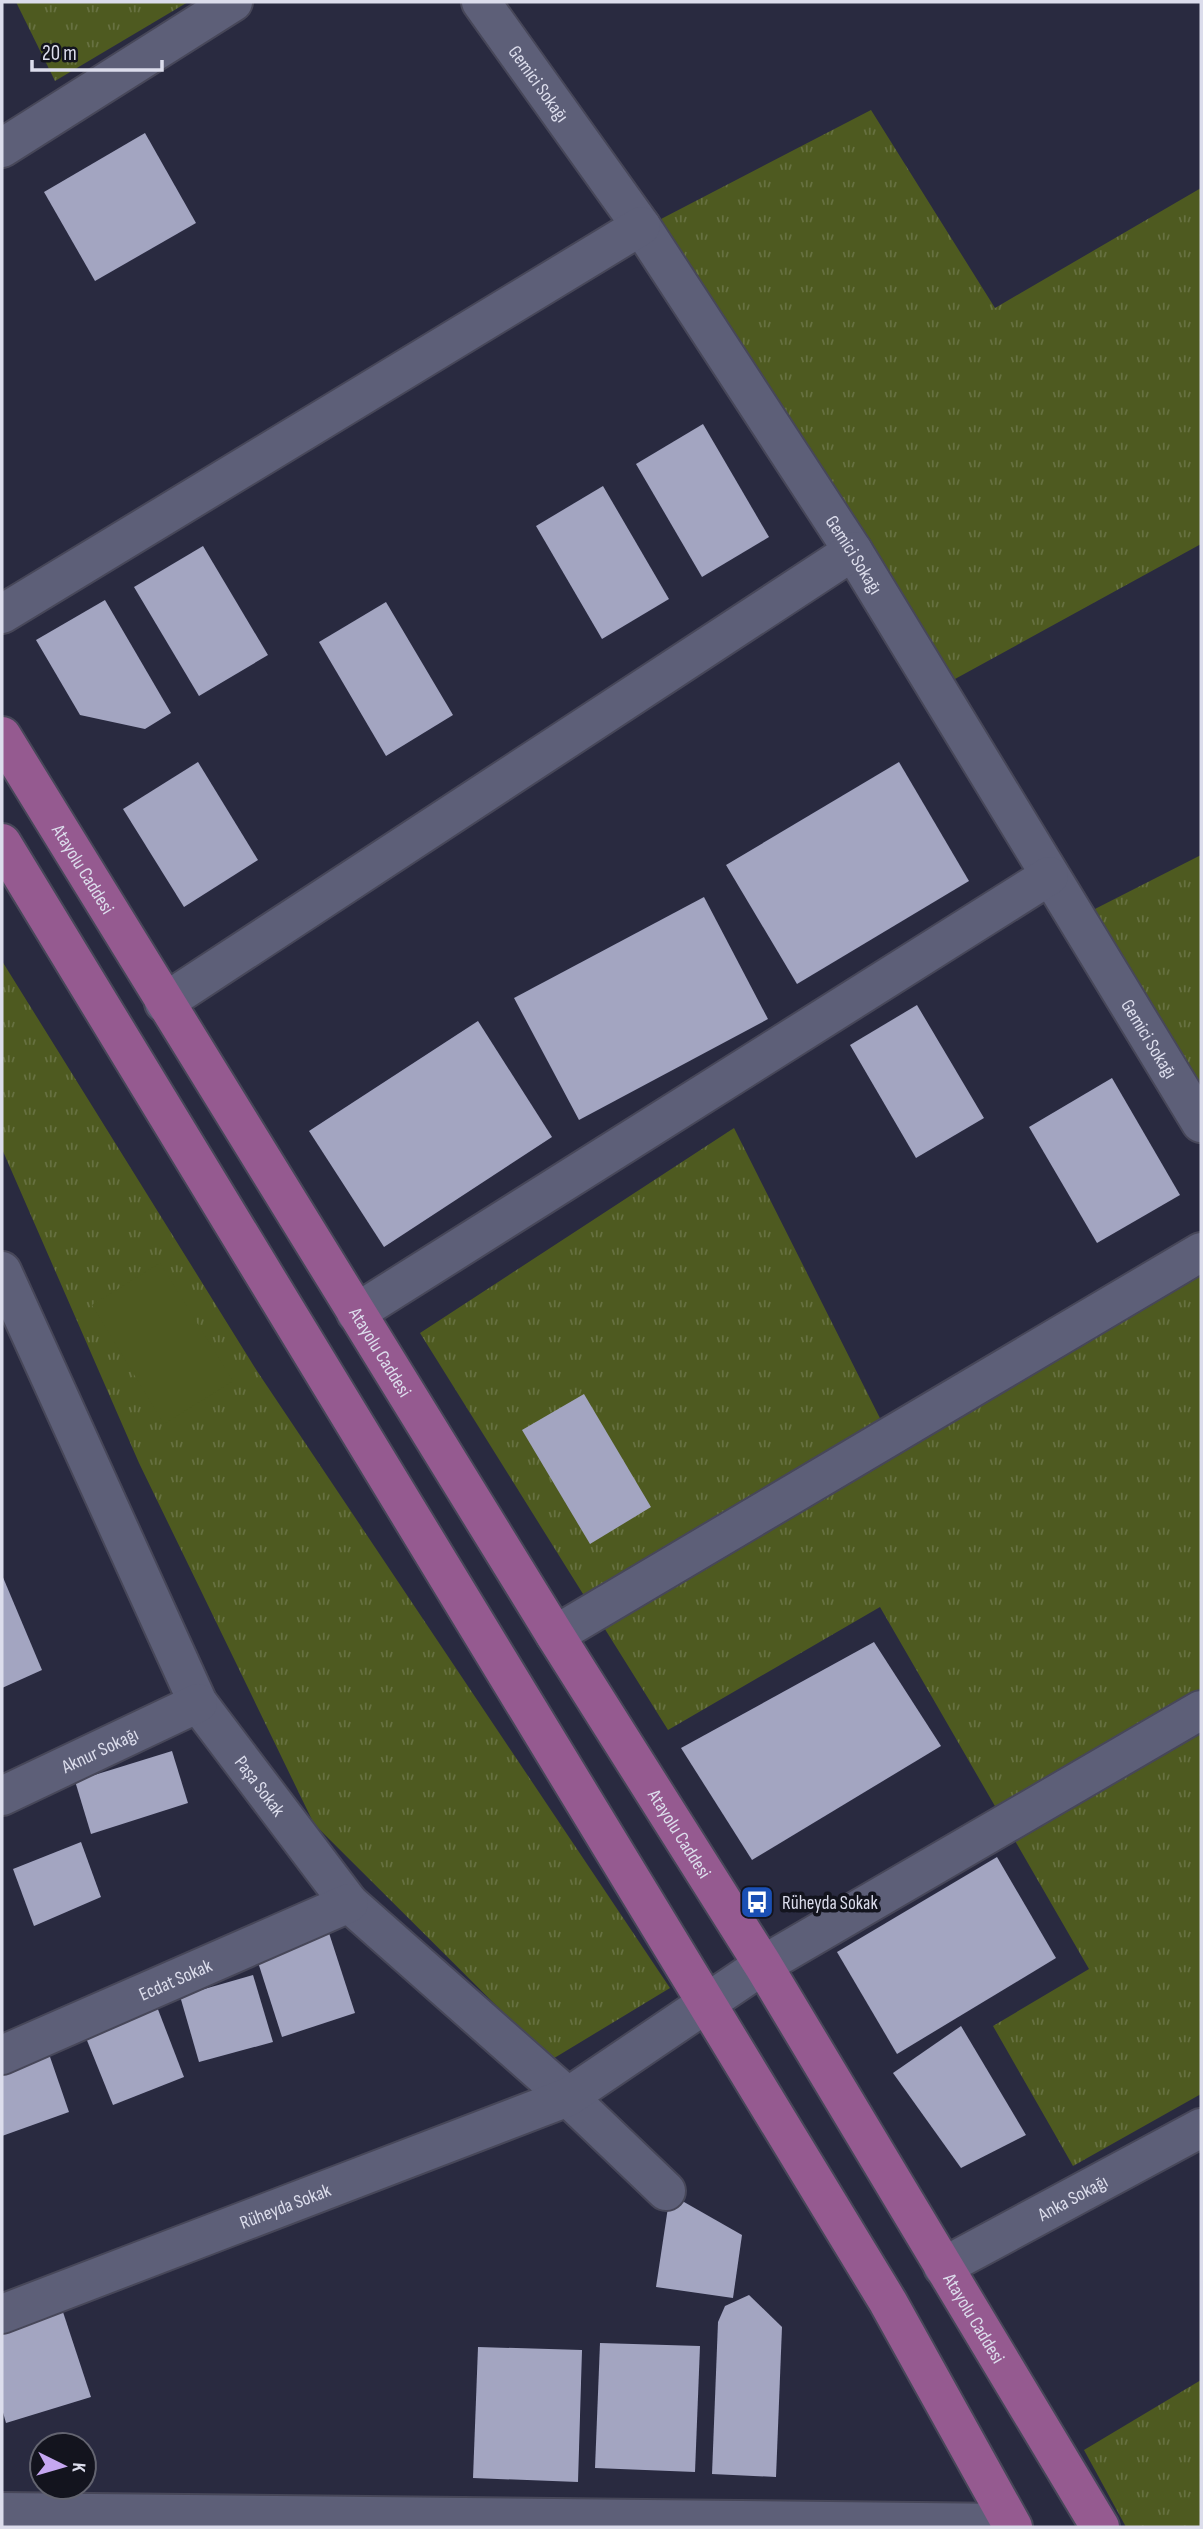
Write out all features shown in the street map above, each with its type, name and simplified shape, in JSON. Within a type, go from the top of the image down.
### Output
[{"type":"main road","name":"Atayolu Caddesi","points":[[2,736],[555,1635],[763,1965],[1100,2527]]},
{"type":"main road","points":[[2,843],[888,2302],[1012,2525]]},
{"type":"street","points":[[2,148],[233,2]]},
{"type":"street","name":"Gemici Sokağı","points":[[481,2],[641,226],[853,551],[1201,1123]]},
{"type":"street","points":[[2,614],[641,226]]},
{"type":"street","points":[[164,1003],[853,551]]},
{"type":"street","points":[[356,1313],[1049,876]]},
{"type":"street","points":[[555,1635],[1201,1252]]},
{"type":"street","name":"Paşa Sokak","points":[[2,1271],[198,1703],[349,1903],[568,2098],[666,2191]]},
{"type":"street","name":"Aknur Sokağı","points":[[2,1796],[198,1703]]},
{"type":"street","points":[[707,2004],[763,1965],[1201,1710]]},
{"type":"street","name":"Ecdat Sokak","points":[[2,2055],[349,1903]]},
{"type":"street","name":"Rüheyda Sokak","points":[[2,2314],[568,2098],[707,2004]]},
{"type":"street","name":"Anka Sokağı","points":[[943,2267],[1201,2128]]},
{"type":"street","points":[[2,2512],[414,2521],[1012,2525]]},
{"type":"green space","points":[[16,2],[188,2],[55,81]]},
{"type":"green space","points":[[871,110],[995,308],[1201,188],[1201,544],[955,679],[661,219]]},
{"type":"green space","points":[[1201,855],[1201,1088],[1089,912]]},
{"type":"green space","points":[[2,961],[257,1371],[670,1988],[551,2060],[314,1824],[139,1463],[2,1149]]},
{"type":"green space","points":[[734,1128],[898,1454],[1201,1272],[1201,2094],[1073,2166],[993,2026],[1089,1969],[880,1607],[668,1730],[420,1333]]},
{"type":"green space","points":[[160,1263],[233,1381],[164,1424],[92,1305]]},
{"type":"green space","points":[[1201,2380],[1201,2527],[1126,2527],[1084,2450]]},
{"type":"building","points":[[145,133],[196,223],[95,281],[44,192]]},
{"type":"building","points":[[703,424],[769,537],[702,577],[636,464]]},
{"type":"building","points":[[603,486],[669,599],[602,639],[536,526]]},
{"type":"building","points":[[203,546],[268,655],[199,696],[134,587]]},
{"type":"building","points":[[105,600],[171,713],[145,729],[80,715],[36,640]]},
{"type":"building","points":[[386,602],[453,715],[386,756],[319,642]]},
{"type":"building","points":[[198,762],[258,860],[184,907],[123,809]]},
{"type":"building","points":[[899,762],[969,881],[797,984],[726,865]]},
{"type":"building","points":[[704,897],[768,1019],[579,1120],[514,998]]},
{"type":"building","points":[[917,1005],[984,1118],[916,1158],[850,1045]]},
{"type":"building","points":[[478,1021],[552,1137],[384,1247],[309,1131]]},
{"type":"building","points":[[1112,1078],[1180,1195],[1097,1243],[1029,1127]]},
{"type":"building","points":[[584,1394],[651,1507],[590,1544],[522,1430]]},
{"type":"building","points":[[2,1575],[42,1670],[2,1688]]},
{"type":"building","points":[[874,1642],[941,1746],[752,1860],[681,1748]]},
{"type":"building","points":[[172,1751],[188,1803],[91,1834],[75,1781]]},
{"type":"building","points":[[81,1842],[101,1897],[34,1926],[13,1869]]},
{"type":"building","points":[[997,1857],[1056,1958],[897,2054],[837,1952]]},
{"type":"building","points":[[329,1933],[355,2013],[282,2037],[256,1956]]},
{"type":"building","points":[[253,1975],[273,2042],[199,2062],[180,1996]]},
{"type":"building","points":[[154,1999],[184,2077],[113,2105],[82,2028]]},
{"type":"building","points":[[961,2026],[1026,2135],[961,2168],[893,2073]]},
{"type":"building","points":[[49,2054],[69,2112],[2,2136],[2,2071]]},
{"type":"building","points":[[670,2194],[742,2235],[733,2298],[656,2287]]},
{"type":"building","points":[[749,2295],[782,2327],[776,2477],[712,2474],[718,2322],[725,2306]]},
{"type":"building","points":[[62,2309],[91,2397],[6,2423],[2,2409],[2,2325]]},
{"type":"building","points":[[600,2343],[700,2346],[695,2472],[595,2468]]},
{"type":"building","points":[[478,2347],[582,2350],[578,2482],[473,2478]]},
{"type":"place","name":"Rüheyda Sokak","points":[[757,1902]]}]
